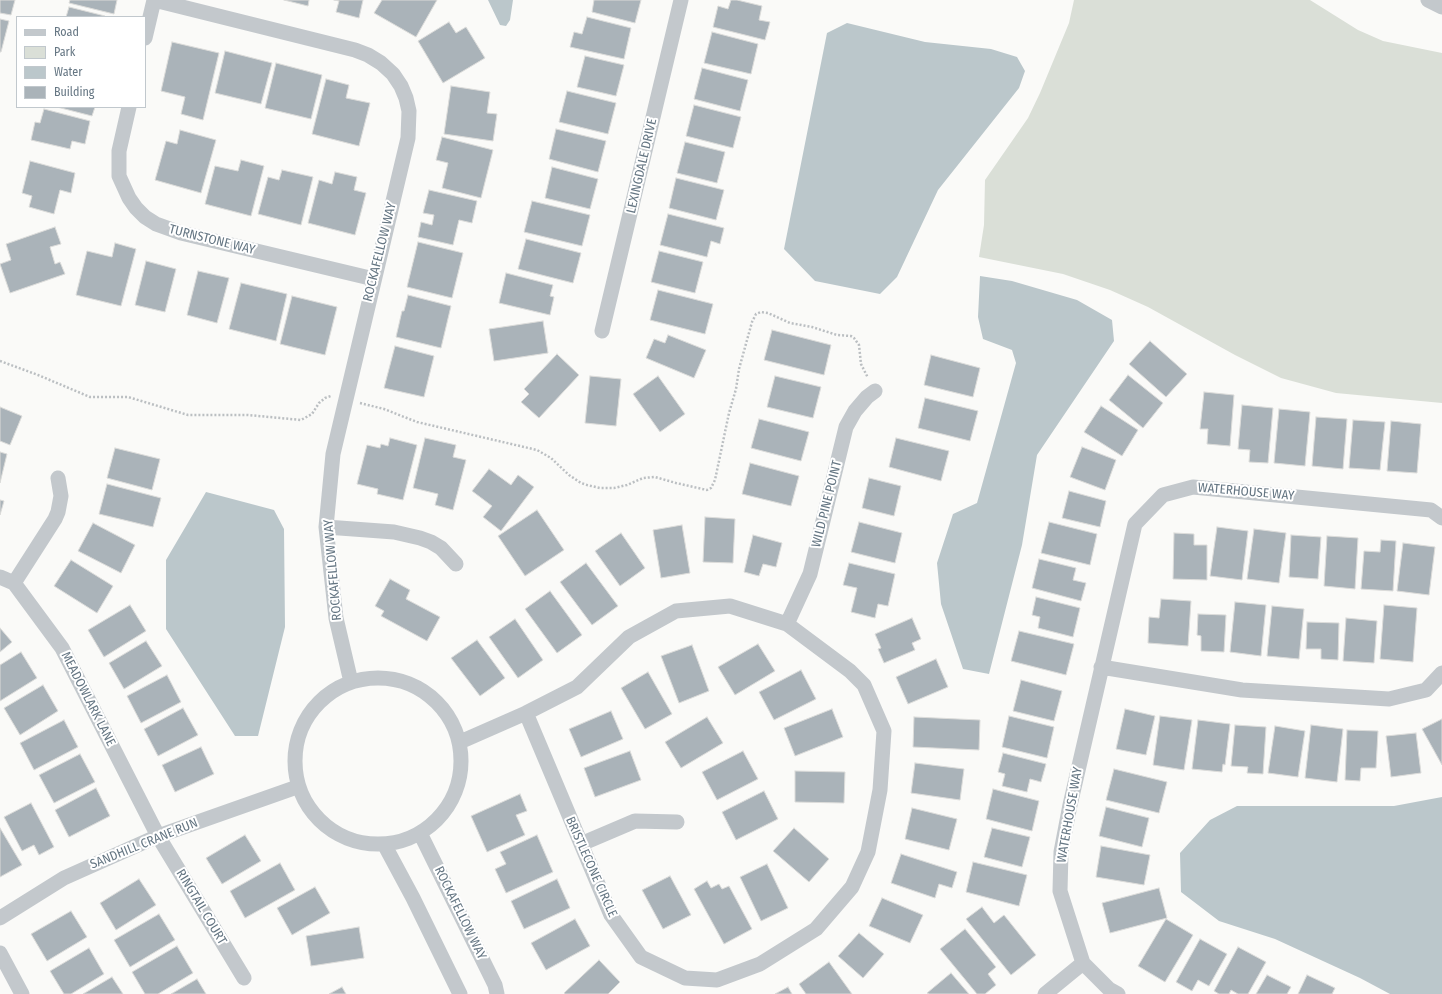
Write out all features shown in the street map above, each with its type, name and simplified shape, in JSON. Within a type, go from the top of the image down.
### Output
[{"type":"street","points":[[146,34],[154,0]]},
{"type":"street","name":"ROCKAFELLOW WAY","points":[[154,0],[355,50],[368,55],[381,63],[393,74],[401,86],[406,98],[409,111],[408,138],[333,454],[326,527],[336,618],[351,682]]},
{"type":"street","name":"LEXINGDALE DRIVE","points":[[602,331],[681,0]]},
{"type":"street","points":[[1428,0],[1442,7]]},
{"type":"street","name":"TURNSTONE WAY","points":[[129,108],[119,151],[119,176],[129,198],[136,208],[156,224],[181,233],[374,279]]},
{"type":"street","name":"WILD PINE POINT","points":[[787,624],[810,574],[846,428],[855,411],[867,397],[875,391]]},
{"type":"street","points":[[7,580],[56,519],[61,496],[58,478]]},
{"type":"street","name":"WATERHOUSE WAY","points":[[1118,994],[1109,989],[1083,963],[1060,891],[1061,852],[1101,667],[1135,524],[1163,495],[1193,487],[1431,510],[1442,518]]},
{"type":"street","points":[[326,527],[394,532],[420,538],[432,542],[441,548],[456,564]]},
{"type":"street","name":"MEADOWLARK LANE","points":[[7,580],[62,648],[158,836]]},
{"type":"street","name":"BRISTLECONE CIRCLE","points":[[460,742],[526,713],[577,687],[629,636],[676,611],[730,606],[787,624],[850,671],[864,685],[884,731],[880,790],[868,852],[852,887],[816,929],[760,964],[717,980],[685,978],[641,957],[611,915],[526,713]]},
{"type":"street","points":[[1101,667],[1242,690],[1389,699],[1426,690],[1442,673]]},
{"type":"street","points":[[374,678],[389,679],[397,680],[419,688],[437,702],[452,720],[460,742],[462,762],[460,782],[452,800],[441,817],[420,833],[384,844],[361,842],[338,834],[319,819],[297,787],[295,754],[300,731],[312,710],[329,693],[351,682],[374,678]]},
{"type":"street","name":"SANDHILL CRANE RUN","points":[[0,918],[64,878],[158,836],[297,787]]},
{"type":"street","points":[[581,844],[635,822],[677,822]]},
{"type":"street","name":"ROCKAFELLOW WAY","points":[[420,833],[495,985],[497,994]]},
{"type":"street","name":"RINGTAIL COURT","points":[[158,836],[244,978]]},
{"type":"street","points":[[384,844],[413,898],[460,994]]},
{"type":"street","points":[[0,953],[22,994]]},
{"type":"street","points":[[1045,994],[1083,963]]},
{"type":"path","points":[[0,361],[90,397],[128,397],[188,415],[248,415],[301,420],[312,414],[319,403],[325,398],[335,396],[384,409],[417,422],[537,450],[547,454],[569,475],[581,483],[600,488],[614,488],[627,485],[643,478],[655,477],[707,490],[711,488],[715,480],[741,361],[752,322],[758,313],[768,313],[790,323],[812,327],[832,334],[851,336],[859,345],[860,360],[875,391]]},
{"type":"green space","points":[[1074,0],[1310,0],[1358,30],[1383,41],[1442,53],[1442,403],[1336,393],[1281,378],[1235,355],[1148,307],[1110,290],[1063,274],[979,257],[984,225],[985,180],[1028,118],[1069,23]]},
{"type":"water","points":[[488,0],[513,0],[510,20],[506,26],[500,25]]},
{"type":"water","points":[[847,23],[925,42],[991,49],[1017,57],[1025,71],[1019,88],[938,190],[897,277],[880,294],[815,281],[784,249],[827,33]]},
{"type":"water","points":[[980,276],[1012,281],[1077,300],[1112,320],[1114,341],[1037,455],[1022,545],[989,674],[963,669],[941,604],[937,563],[953,514],[977,503],[1016,363],[1012,350],[983,339],[978,317]]},
{"type":"water","points":[[206,492],[274,510],[284,529],[285,627],[258,736],[235,736],[166,629],[166,560]]},
{"type":"water","points":[[1442,797],[1442,994],[1390,994],[1360,978],[1275,939],[1219,921],[1181,892],[1180,853],[1210,820],[1237,806],[1394,806]]},
{"type":"building","points":[[0,0],[15,0],[11,15],[0,13]]},
{"type":"building","points":[[70,0],[117,0],[114,14],[69,3]]},
{"type":"building","points":[[284,0],[309,0],[308,6]]},
{"type":"building","points":[[334,0],[363,0],[359,18],[336,12],[339,1]]},
{"type":"building","points":[[382,0],[437,0],[416,37],[374,13]]},
{"type":"building","points":[[594,0],[641,0],[635,23],[592,12]]},
{"type":"building","points":[[731,0],[762,6],[759,20],[770,22],[765,40],[713,27],[718,6],[728,9]]},
{"type":"building","points":[[69,7],[105,16],[66,16]]},
{"type":"building","points":[[587,17],[631,28],[624,59],[570,47],[574,32],[582,34]]},
{"type":"building","points":[[0,19],[9,21],[1,52],[0,52]]},
{"type":"building","points":[[449,22],[456,33],[466,27],[485,58],[443,83],[418,41]]},
{"type":"building","points":[[712,32],[758,44],[751,74],[704,63]]},
{"type":"building","points":[[172,42],[219,53],[203,120],[181,114],[185,97],[161,91]]},
{"type":"building","points":[[225,51],[272,63],[261,104],[215,93]]},
{"type":"building","points":[[585,56],[624,65],[616,96],[577,87]]},
{"type":"building","points":[[276,63],[322,75],[311,119],[265,108]]},
{"type":"building","points":[[702,68],[748,80],[740,111],[694,99]]},
{"type":"building","points":[[326,79],[349,85],[346,98],[370,103],[359,146],[312,134]]},
{"type":"building","points":[[451,86],[490,92],[487,113],[497,114],[493,141],[444,134]]},
{"type":"building","points":[[567,91],[616,103],[608,134],[559,122]]},
{"type":"building","points":[[694,105],[741,117],[733,148],[686,136]]},
{"type":"building","points":[[61,108],[95,108],[92,116]]},
{"type":"building","points":[[44,109],[90,121],[85,144],[72,141],[70,149],[31,140],[35,122],[40,123]]},
{"type":"building","points":[[556,129],[606,141],[598,172],[549,159]]},
{"type":"building","points":[[180,130],[216,140],[201,193],[155,180],[166,141],[177,144]]},
{"type":"building","points":[[442,137],[493,150],[481,198],[442,188],[448,163],[436,160]]},
{"type":"building","points":[[685,142],[725,152],[717,183],[677,173]]},
{"type":"building","points":[[241,160],[264,166],[251,216],[205,204],[215,166],[238,171]]},
{"type":"building","points":[[30,161],[75,173],[71,193],[60,190],[54,214],[29,207],[32,196],[22,193]]},
{"type":"building","points":[[552,167],[598,179],[590,209],[545,198]]},
{"type":"building","points":[[282,170],[313,177],[301,225],[258,214],[268,177],[279,180]]},
{"type":"building","points":[[335,172],[357,177],[354,190],[366,193],[355,235],[308,223],[319,180],[332,184]]},
{"type":"building","points":[[676,178],[724,190],[716,220],[669,208]]},
{"type":"building","points":[[429,190],[477,201],[472,223],[459,220],[453,245],[418,237],[421,222],[432,225],[434,215],[423,213]]},
{"type":"building","points":[[532,201],[590,215],[582,246],[524,232]]},
{"type":"building","points":[[668,214],[724,228],[720,244],[711,241],[707,257],[660,245]]},
{"type":"building","points":[[55,227],[61,244],[50,247],[55,264],[60,262],[65,274],[10,293],[0,264],[11,260],[6,244]]},
{"type":"building","points":[[526,239],[581,253],[573,283],[518,269]]},
{"type":"building","points":[[418,242],[463,253],[452,298],[407,287]]},
{"type":"building","points":[[115,243],[136,249],[121,306],[76,295],[87,251],[112,257]]},
{"type":"building","points":[[659,251],[703,262],[695,293],[651,282]]},
{"type":"building","points":[[146,261],[176,269],[165,312],[135,305]]},
{"type":"building","points":[[198,271],[229,278],[217,323],[187,315]]},
{"type":"building","points":[[506,273],[553,285],[550,296],[554,297],[550,315],[499,303]]},
{"type":"building","points":[[241,283],[287,294],[276,341],[229,329]]},
{"type":"building","points":[[658,290],[713,304],[705,334],[650,320]]},
{"type":"building","points":[[408,295],[451,306],[441,348],[396,337],[402,311],[404,311]]},
{"type":"building","points":[[292,296],[337,307],[325,355],[280,344]]},
{"type":"building","points":[[543,321],[548,353],[494,361],[489,329]]},
{"type":"building","points":[[772,330],[831,345],[824,375],[764,360]]},
{"type":"building","points":[[668,335],[706,350],[694,378],[646,358],[654,339],[665,343]]},
{"type":"building","points":[[1150,341],[1187,374],[1166,397],[1129,364]]},
{"type":"building","points":[[395,346],[434,356],[424,397],[384,388]]},
{"type":"building","points":[[557,354],[579,375],[539,418],[521,402],[529,394],[524,389]]},
{"type":"building","points":[[931,355],[980,368],[973,397],[924,385]]},
{"type":"building","points":[[1128,375],[1163,403],[1143,428],[1109,400]]},
{"type":"building","points":[[590,376],[621,379],[616,426],[585,423]]},
{"type":"building","points":[[658,376],[685,414],[660,432],[633,394]]},
{"type":"building","points":[[775,376],[821,387],[813,418],[767,407]]},
{"type":"building","points":[[1204,392],[1234,395],[1230,446],[1207,444],[1208,429],[1200,429]]},
{"type":"building","points":[[925,398],[978,411],[970,441],[918,428]]},
{"type":"building","points":[[1242,405],[1273,408],[1268,463],[1249,462],[1250,450],[1238,449]]},
{"type":"building","points":[[1101,406],[1138,430],[1122,456],[1084,432]]},
{"type":"building","points":[[0,407],[22,416],[10,445],[0,441]]},
{"type":"building","points":[[1279,409],[1310,412],[1305,466],[1274,463]]},
{"type":"building","points":[[1316,417],[1347,419],[1343,469],[1312,466]]},
{"type":"building","points":[[759,419],[809,432],[801,461],[751,448]]},
{"type":"building","points":[[1353,420],[1385,422],[1380,470],[1349,468]]},
{"type":"building","points":[[1391,421],[1421,424],[1417,473],[1387,471]]},
{"type":"building","points":[[390,438],[417,445],[403,500],[377,494],[378,489],[357,484],[367,445],[380,448],[381,444],[388,446]]},
{"type":"building","points":[[425,438],[456,445],[453,457],[466,460],[453,510],[435,505],[438,494],[413,488]]},
{"type":"building","points":[[896,438],[949,451],[941,481],[889,467]]},
{"type":"building","points":[[1082,447],[1116,460],[1105,490],[1070,477]]},
{"type":"building","points":[[115,448],[160,459],[152,490],[107,478]]},
{"type":"building","points":[[0,452],[7,454],[0,483]]},
{"type":"building","points":[[750,463],[799,476],[791,506],[742,494]]},
{"type":"building","points":[[489,469],[511,485],[518,475],[534,487],[501,531],[483,517],[492,506],[472,491]]},
{"type":"building","points":[[869,478],[901,486],[894,516],[862,508]]},
{"type":"building","points":[[107,484],[161,498],[153,527],[99,514]]},
{"type":"building","points":[[1069,491],[1106,501],[1100,527],[1062,518]]},
{"type":"building","points":[[0,500],[4,501],[0,515]]},
{"type":"building","points":[[537,510],[564,550],[525,576],[498,536]]},
{"type":"building","points":[[705,517],[735,519],[733,563],[703,562]]},
{"type":"building","points":[[859,522],[902,533],[895,563],[851,552]]},
{"type":"building","points":[[1049,522],[1097,534],[1090,565],[1041,553]]},
{"type":"building","points":[[93,523],[135,545],[121,573],[78,551]]},
{"type":"building","points":[[682,525],[690,573],[661,578],[653,530]]},
{"type":"building","points":[[1217,527],[1248,531],[1242,580],[1210,576]]},
{"type":"building","points":[[1254,529],[1286,533],[1279,583],[1247,579]]},
{"type":"building","points":[[621,533],[645,568],[620,586],[595,551]]},
{"type":"building","points":[[1174,533],[1194,534],[1194,545],[1207,545],[1207,580],[1173,579]]},
{"type":"building","points":[[753,535],[782,543],[776,567],[763,564],[759,576],[744,572]]},
{"type":"building","points":[[1291,535],[1321,537],[1318,579],[1289,577]]},
{"type":"building","points":[[1327,536],[1358,538],[1355,589],[1324,586]]},
{"type":"building","points":[[1381,540],[1396,541],[1393,591],[1361,589],[1364,551],[1380,552]]},
{"type":"building","points":[[1403,543],[1435,547],[1429,595],[1397,591]]},
{"type":"building","points":[[1039,559],[1076,568],[1073,580],[1086,583],[1081,601],[1032,588]]},
{"type":"building","points":[[71,560],[113,586],[97,613],[54,586]]},
{"type":"building","points":[[586,563],[618,606],[592,625],[560,582]]},
{"type":"building","points":[[849,563],[895,574],[888,606],[878,604],[875,618],[851,612],[857,588],[843,585]]},
{"type":"building","points":[[390,579],[410,590],[406,599],[440,617],[427,641],[381,616],[384,611],[375,606]]},
{"type":"building","points":[[550,591],[582,635],[557,653],[525,609]]},
{"type":"building","points":[[1036,597],[1080,608],[1073,637],[1038,628],[1040,617],[1032,615]]},
{"type":"building","points":[[1161,599],[1191,601],[1188,646],[1148,643],[1149,617],[1159,618]]},
{"type":"building","points":[[1235,602],[1266,605],[1261,656],[1230,652]]},
{"type":"building","points":[[130,605],[146,631],[104,657],[88,630]]},
{"type":"building","points":[[1384,605],[1417,608],[1413,662],[1380,659]]},
{"type":"building","points":[[1272,606],[1304,609],[1299,659],[1267,656]]},
{"type":"building","points":[[1198,614],[1226,615],[1224,652],[1201,651],[1201,636],[1197,635]]},
{"type":"building","points":[[912,618],[921,639],[912,643],[915,650],[884,663],[878,649],[881,648],[875,634]]},
{"type":"building","points":[[1346,618],[1377,621],[1374,663],[1343,661]]},
{"type":"building","points":[[515,619],[543,660],[518,678],[489,637]]},
{"type":"building","points":[[1307,622],[1339,623],[1338,660],[1321,659],[1321,649],[1306,649]]},
{"type":"building","points":[[0,628],[12,642],[0,652]]},
{"type":"building","points":[[1019,631],[1074,644],[1066,675],[1011,661]]},
{"type":"building","points":[[477,640],[505,678],[480,696],[451,658]]},
{"type":"building","points":[[146,641],[162,666],[124,689],[109,663]]},
{"type":"building","points":[[758,644],[775,671],[735,695],[718,667]]},
{"type":"building","points":[[692,645],[709,691],[679,703],[661,656]]},
{"type":"building","points":[[21,652],[37,678],[0,701],[0,665]]},
{"type":"building","points":[[936,659],[948,687],[908,704],[896,677]]},
{"type":"building","points":[[801,670],[816,699],[774,720],[759,692]]},
{"type":"building","points":[[648,672],[672,714],[645,729],[621,688]]},
{"type":"building","points":[[167,675],[181,702],[141,723],[127,696]]},
{"type":"building","points":[[1021,680],[1062,691],[1054,721],[1013,711]]},
{"type":"building","points":[[43,685],[58,711],[20,735],[4,708]]},
{"type":"building","points":[[183,708],[198,735],[158,756],[144,729]]},
{"type":"building","points":[[832,709],[843,737],[795,756],[784,728]]},
{"type":"building","points":[[1125,709],[1155,716],[1146,755],[1116,749]]},
{"type":"building","points":[[611,711],[623,739],[581,757],[569,729]]},
{"type":"building","points":[[1009,716],[1054,727],[1047,758],[1002,747]]},
{"type":"building","points":[[1160,716],[1192,720],[1184,770],[1153,765]]},
{"type":"building","points":[[707,717],[723,743],[681,768],[665,742]]},
{"type":"building","points":[[914,717],[980,720],[979,750],[913,747]]},
{"type":"building","points":[[1442,719],[1442,765],[1422,729]]},
{"type":"building","points":[[64,720],[78,747],[34,770],[20,743]]},
{"type":"building","points":[[1198,720],[1230,724],[1225,765],[1223,764],[1222,772],[1192,769]]},
{"type":"building","points":[[1235,725],[1266,727],[1263,774],[1247,773],[1248,767],[1231,766]]},
{"type":"building","points":[[1311,725],[1343,729],[1337,782],[1305,778]]},
{"type":"building","points":[[1275,726],[1305,731],[1298,777],[1268,773]]},
{"type":"building","points":[[1347,730],[1378,731],[1376,768],[1361,768],[1360,781],[1345,780]]},
{"type":"building","points":[[1416,733],[1421,773],[1391,777],[1386,736]]},
{"type":"building","points":[[201,747],[214,774],[175,792],[162,765]]},
{"type":"building","points":[[630,751],[641,780],[595,797],[584,768]]},
{"type":"building","points":[[743,751],[758,779],[717,800],[702,772]]},
{"type":"building","points":[[1003,753],[1046,764],[1041,782],[1030,779],[1027,792],[1002,786],[1005,774],[998,772]]},
{"type":"building","points":[[80,754],[95,782],[54,803],[39,775]]},
{"type":"building","points":[[915,763],[964,769],[960,800],[911,793]]},
{"type":"building","points":[[1114,769],[1167,782],[1159,813],[1106,800]]},
{"type":"building","points":[[795,771],[845,772],[844,803],[795,802]]},
{"type":"building","points":[[96,788],[110,816],[69,837],[55,810]]},
{"type":"building","points":[[993,789],[1039,801],[1032,831],[986,819]]},
{"type":"building","points":[[764,791],[778,819],[736,840],[722,812]]},
{"type":"building","points":[[520,794],[527,811],[516,815],[525,835],[487,852],[471,816]]},
{"type":"building","points":[[31,803],[54,847],[39,855],[34,845],[22,851],[4,817]]},
{"type":"building","points":[[1106,807],[1149,818],[1142,847],[1099,836]]},
{"type":"building","points":[[912,808],[957,819],[949,850],[905,839]]},
{"type":"building","points":[[0,828],[22,865],[0,877]]},
{"type":"building","points":[[794,828],[829,859],[809,882],[773,851]]},
{"type":"building","points":[[992,828],[1030,837],[1022,867],[984,857]]},
{"type":"building","points":[[245,835],[261,861],[222,884],[206,858]]},
{"type":"building","points":[[537,835],[553,872],[506,893],[495,869],[506,864],[500,852]]},
{"type":"building","points":[[1101,846],[1150,855],[1144,885],[1096,877]]},
{"type":"building","points":[[901,854],[957,872],[952,888],[939,884],[935,898],[891,883]]},
{"type":"building","points":[[973,862],[1027,875],[1019,906],[966,892]]},
{"type":"building","points":[[280,863],[295,890],[245,918],[230,891]]},
{"type":"building","points":[[767,864],[788,908],[761,921],[740,877]]},
{"type":"building","points":[[670,876],[691,915],[663,929],[642,890]]},
{"type":"building","points":[[139,879],[156,905],[116,930],[100,903]]},
{"type":"building","points":[[557,879],[570,908],[524,929],[511,901]]},
{"type":"building","points":[[707,881],[711,888],[719,884],[722,889],[729,886],[752,929],[724,944],[694,889]]},
{"type":"building","points":[[315,887],[330,913],[292,935],[277,908]]},
{"type":"building","points":[[1159,888],[1167,918],[1110,933],[1102,903]]},
{"type":"building","points":[[882,898],[923,915],[910,943],[869,926]]},
{"type":"building","points":[[982,907],[994,923],[1004,915],[1036,955],[1011,975],[966,919]]},
{"type":"building","points":[[71,911],[87,937],[47,961],[31,934]]},
{"type":"building","points":[[159,914],[175,940],[130,967],[114,940]]},
{"type":"building","points":[[575,919],[590,946],[546,970],[531,943]]},
{"type":"building","points":[[1166,919],[1193,935],[1165,982],[1138,966]]},
{"type":"building","points":[[359,927],[364,958],[311,966],[306,936]]},
{"type":"building","points":[[965,929],[996,967],[988,974],[996,985],[985,994],[977,994],[940,949]]},
{"type":"building","points":[[859,933],[884,954],[863,978],[838,956]]},
{"type":"building","points":[[1200,939],[1227,954],[1209,986],[1198,980],[1192,991],[1176,982]]},
{"type":"building","points":[[177,946],[193,973],[158,994],[145,994],[132,972]]},
{"type":"building","points":[[1238,947],[1266,962],[1248,994],[1238,994],[1231,990],[1229,994],[1219,994],[1214,991]]},
{"type":"building","points":[[89,948],[104,974],[71,994],[64,994],[50,971]]},
{"type":"building","points":[[599,960],[620,982],[608,994],[564,993]]},
{"type":"building","points":[[829,962],[852,994],[806,994],[799,984]]},
{"type":"building","points":[[951,973],[969,994],[927,993]]},
{"type":"building","points":[[1267,975],[1291,987],[1287,994],[1256,994]]},
{"type":"building","points":[[1307,975],[1335,988],[1332,994],[1298,994]]},
{"type":"building","points":[[112,977],[123,994],[83,994]]},
{"type":"building","points":[[197,979],[206,994],[171,994]]},
{"type":"building","points":[[342,987],[346,994],[329,994]]},
{"type":"building","points":[[788,987],[792,994],[775,994]]}]
